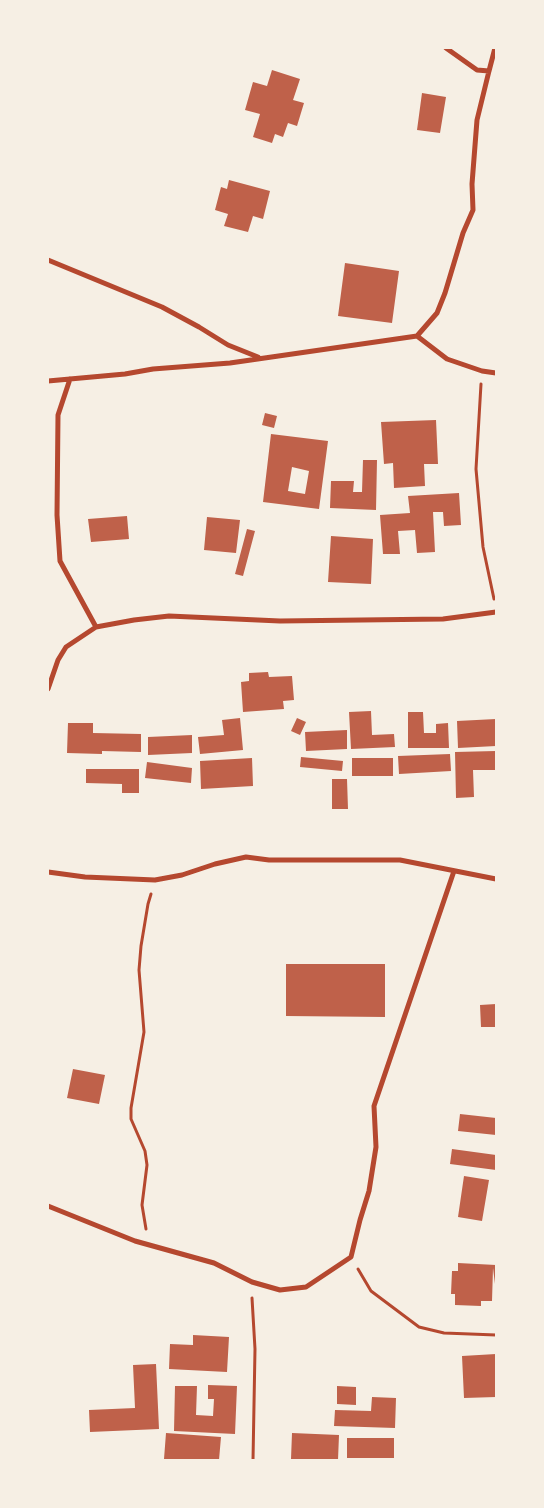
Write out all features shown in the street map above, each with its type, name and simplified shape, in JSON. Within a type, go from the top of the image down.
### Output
[{"type":"street","points":[[446,48],[477,70],[489,70]]},
{"type":"street","points":[[48,381],[125,374],[153,369],[230,363],[417,336],[436,312],[442,300],[463,233],[473,210],[472,184],[476,128],[494,48]]},
{"type":"street","points":[[48,260],[162,307],[228,345],[259,358]]},
{"type":"street","points":[[417,336],[447,359],[496,374]]},
{"type":"street","points":[[70,379],[58,415],[56,515],[60,561],[96,627]]},
{"type":"street","points":[[48,689],[58,660],[66,647],[96,627],[134,620],[169,616],[280,621],[443,619],[496,612]]},
{"type":"street","points":[[48,872],[85,877],[155,880],[182,875],[215,864],[246,857],[269,860],[400,860],[496,879]]},
{"type":"street","points":[[48,1206],[135,1241],[214,1263],[252,1282],[280,1290],[306,1287],[351,1257],[371,1182],[376,1147],[374,1106],[454,871]]},
{"type":"path","points":[[482,371],[476,469],[482,547],[496,612]]},
{"type":"path","points":[[148,1244],[142,1205],[147,1165],[145,1151],[131,1119],[131,1108],[144,1032],[139,970],[141,946],[148,904],[155,880]]},
{"type":"path","points":[[351,1257],[371,1291],[419,1327],[444,1333],[496,1335]]},
{"type":"path","points":[[252,1282],[255,1349],[253,1460]]},
{"type":"building","points":[[272,70],[300,79],[293,100],[304,103],[297,126],[288,123],[283,137],[275,134],[272,143],[253,137],[260,114],[245,110],[253,82],[267,86]]},
{"type":"building","points":[[422,93],[446,97],[440,133],[417,130]]},
{"type":"building","points":[[229,180],[270,191],[263,219],[253,216],[248,232],[224,226],[228,214],[215,210],[221,187],[227,189]]},
{"type":"building","points":[[345,263],[399,271],[392,323],[338,316]]},
{"type":"building","points":[[265,413],[277,416],[274,428],[262,425]]},
{"type":"building","points":[[436,420],[438,464],[424,464],[425,486],[394,488],[393,463],[384,464],[381,422]]},
{"type":"building","points":[[271,434],[328,441],[319,509],[263,502]],"holes":[[[292,467],[309,471],[305,494],[288,491]]]},
{"type":"building","points":[[363,460],[377,460],[376,510],[330,508],[331,481],[354,481],[353,492],[362,492]]},
{"type":"building","points":[[459,493],[461,525],[444,526],[443,512],[433,512],[435,552],[417,553],[415,530],[398,531],[400,554],[383,554],[380,515],[410,513],[408,496]]},
{"type":"building","points":[[127,516],[129,539],[91,542],[88,519]]},
{"type":"building","points":[[207,517],[240,520],[236,553],[204,550]]},
{"type":"building","points":[[247,529],[255,531],[243,576],[235,574]]},
{"type":"building","points":[[331,536],[373,539],[371,584],[328,582]]},
{"type":"building","points":[[268,672],[269,677],[292,676],[294,700],[283,701],[284,709],[243,712],[241,682],[249,681],[249,673]]},
{"type":"building","points":[[371,711],[372,735],[394,734],[395,747],[351,749],[349,712]]},
{"type":"building","points":[[408,712],[423,712],[424,733],[436,733],[436,724],[448,723],[449,748],[408,748]]},
{"type":"building","points":[[240,718],[243,750],[200,754],[198,737],[224,735],[222,720]]},
{"type":"building","points":[[297,718],[306,722],[300,735],[291,731]]},
{"type":"building","points":[[496,719],[496,746],[458,748],[457,721]]},
{"type":"building","points":[[68,723],[93,723],[93,733],[141,734],[141,752],[102,751],[102,754],[67,753]]},
{"type":"building","points":[[347,730],[347,749],[306,751],[305,732]]},
{"type":"building","points":[[192,735],[192,753],[148,755],[148,737]]},
{"type":"building","points":[[496,751],[496,770],[473,770],[474,797],[456,798],[455,752]]},
{"type":"building","points":[[450,754],[451,771],[399,774],[398,756]]},
{"type":"building","points":[[301,757],[343,761],[342,771],[300,767]]},
{"type":"building","points":[[252,758],[253,786],[201,789],[200,761]]},
{"type":"building","points":[[352,758],[393,758],[393,776],[352,776]]},
{"type":"building","points":[[147,762],[192,768],[191,783],[145,778]]},
{"type":"building","points":[[86,769],[139,769],[139,793],[122,793],[122,784],[86,783]]},
{"type":"building","points":[[332,779],[347,779],[348,809],[332,809]]},
{"type":"building","points":[[286,964],[385,964],[385,1017],[286,1016]]},
{"type":"building","points":[[496,1004],[496,1027],[481,1027],[480,1005]]},
{"type":"building","points":[[73,1069],[105,1075],[99,1104],[67,1098]]},
{"type":"building","points":[[460,1114],[496,1118],[496,1135],[458,1131]]},
{"type":"building","points":[[452,1149],[496,1155],[496,1170],[450,1164]]},
{"type":"building","points":[[464,1176],[489,1180],[482,1221],[458,1217]]},
{"type":"building","points":[[458,1263],[496,1265],[496,1284],[493,1268],[492,1301],[481,1301],[481,1306],[455,1305],[455,1294],[451,1294],[452,1271],[458,1271]]},
{"type":"building","points":[[193,1335],[229,1337],[227,1372],[169,1369],[170,1344],[193,1345]]},
{"type":"building","points":[[496,1354],[496,1397],[464,1398],[462,1356]]},
{"type":"building","points":[[156,1364],[159,1429],[90,1432],[89,1410],[135,1408],[133,1365]]},
{"type":"building","points":[[208,1385],[237,1386],[235,1434],[174,1431],[175,1386],[197,1386],[196,1415],[213,1416],[214,1399],[208,1399]]},
{"type":"building","points":[[337,1386],[356,1387],[356,1405],[337,1404]]},
{"type":"building","points":[[372,1397],[396,1398],[395,1428],[334,1426],[335,1410],[371,1411]]},
{"type":"building","points":[[166,1433],[221,1437],[219,1460],[164,1459]]},
{"type":"building","points":[[292,1433],[339,1435],[338,1460],[291,1459]]},
{"type":"building","points":[[347,1438],[394,1438],[394,1458],[347,1458]]}]
